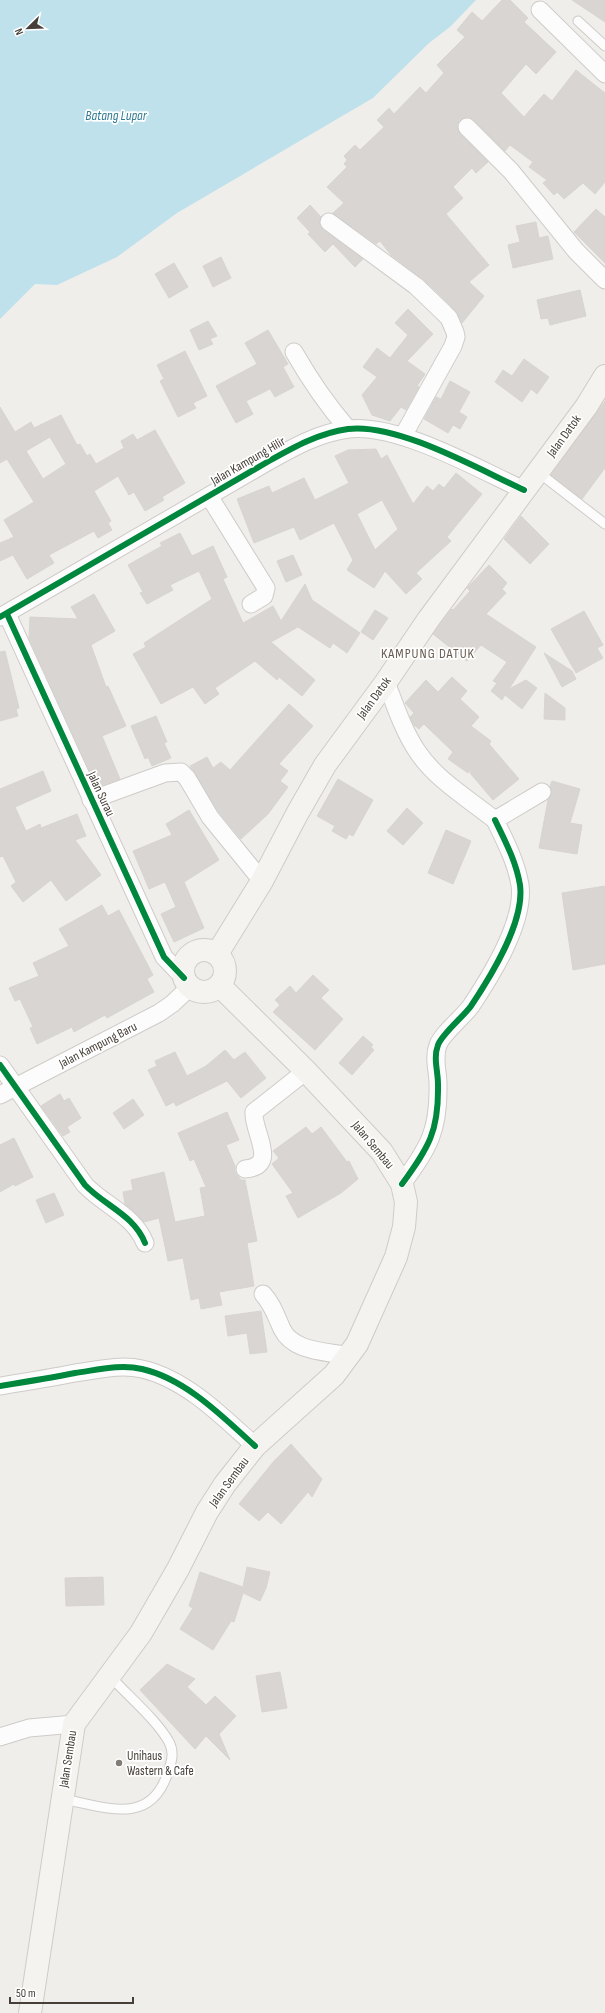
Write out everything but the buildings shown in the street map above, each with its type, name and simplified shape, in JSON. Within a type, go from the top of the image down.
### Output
[{"type":"main road","name":"Jalan Datok","points":[[216,954],[262,881],[297,814],[325,765],[386,682],[428,620],[586,406],[605,376]]},
{"type":"main road","points":[[203,950],[216,954],[222,959],[225,973],[220,986],[207,992],[200,992],[187,982],[183,966],[191,954],[203,950]]},
{"type":"main road","name":"Jalan Sembau","points":[[30,2013],[74,1724],[141,1633],[178,1570],[207,1512],[225,1484],[255,1446],[334,1374],[357,1344],[396,1257],[404,1227],[406,1202],[402,1184],[382,1152],[306,1071],[220,986]]},
{"type":"street","points":[[540,10],[605,74]]},
{"type":"street","points":[[467,128],[511,170],[576,251],[605,280]]},
{"type":"street","points":[[329,222],[416,286],[449,318],[455,332],[456,338],[453,346],[404,436]]},
{"type":"street","points":[[294,352],[332,411],[348,429]]},
{"type":"street","name":"Jalan Kampung Hilir","points":[[3,615],[303,442],[328,433],[348,429],[365,429],[404,436],[524,490]]},
{"type":"street","points":[[209,496],[266,588],[264,596],[250,604]]},
{"type":"street","name":"Jalan Surau","points":[[3,615],[164,957],[187,982]]},
{"type":"street","points":[[386,682],[407,732],[421,756],[446,781],[495,820],[512,856],[518,873],[520,900],[515,922],[496,963],[470,1006],[438,1044],[436,1059],[439,1110],[434,1131],[423,1155],[402,1184]]},
{"type":"street","points":[[91,800],[165,773],[181,772],[187,778],[210,817],[262,881]]},
{"type":"street","points":[[495,820],[542,792]]},
{"type":"street","name":"Jalan Kampung Baru","points":[[0,1095],[96,1047],[159,1013],[172,1004],[187,982]]},
{"type":"street","points":[[0,1065],[85,1185],[102,1200],[122,1212],[142,1233],[145,1243]]},
{"type":"street","points":[[245,1169],[256,1167],[259,1164],[262,1155],[254,1112],[306,1071]]},
{"type":"street","points":[[263,1294],[274,1308],[283,1329],[289,1338],[296,1344],[348,1356]]},
{"type":"street","points":[[0,1386],[108,1368],[142,1369],[158,1374],[182,1387],[216,1410],[255,1446]]},
{"type":"street","points":[[0,1737],[29,1728],[74,1724]]},
{"type":"lane","points":[[578,21],[605,46]]},
{"type":"lane","points":[[538,472],[605,524]]},
{"type":"lane","points":[[62,1799],[119,1809],[131,1809],[149,1803],[164,1785],[171,1763],[172,1753],[170,1743],[161,1730],[110,1676]]},
{"type":"water","name":"Batang Lupar","points":[[0,0],[476,0],[450,27],[429,43],[373,98],[177,213],[117,257],[57,285],[35,284],[0,319]]},
{"type":"cycle path","points":[[0,617],[278,456],[307,441],[337,431],[348,429],[368,429],[390,433],[414,440],[438,449],[524,490]]},
{"type":"cycle path","points":[[7,614],[164,957],[184,978]]},
{"type":"cycle path","points":[[402,1184],[426,1148],[434,1127],[438,1100],[436,1060],[438,1045],[444,1036],[471,1006],[488,980],[505,948],[517,915],[520,900],[520,885],[518,876],[510,851],[495,820]]},
{"type":"cycle path","points":[[0,1065],[85,1185],[134,1225],[145,1243]]},
{"type":"cycle path","points":[[0,1386],[108,1368],[125,1367],[142,1369],[174,1381],[189,1390],[203,1400],[255,1446]]},
{"type":"place","name":"Unihaus Wastern & Cafe","points":[[119,1763]]},
{"type":"district","name":"KAMPUNG DATUK","points":[[428,653]]}]
